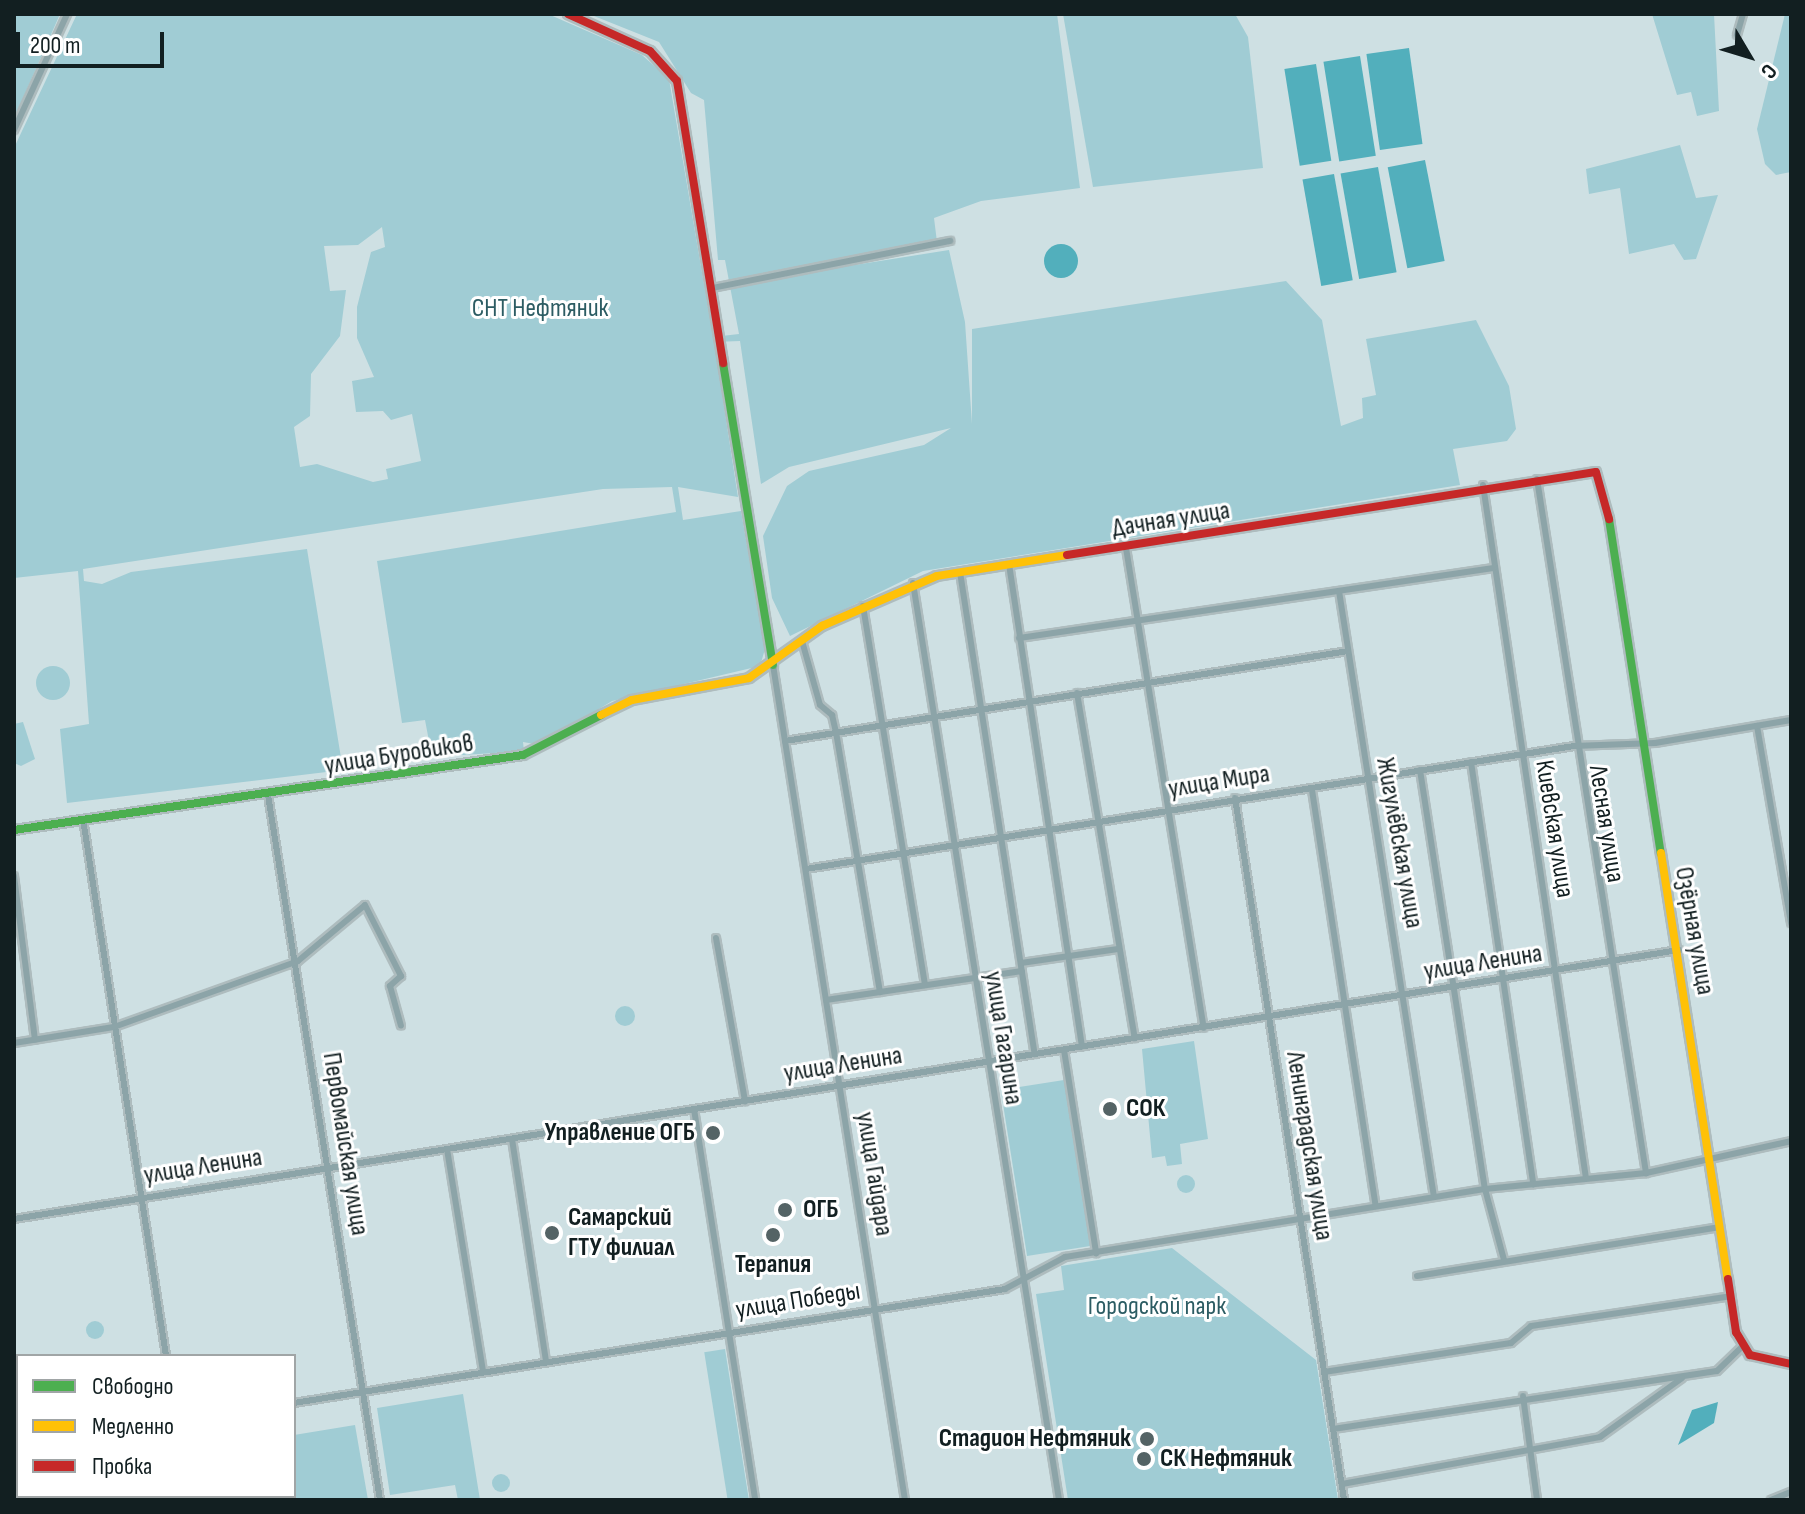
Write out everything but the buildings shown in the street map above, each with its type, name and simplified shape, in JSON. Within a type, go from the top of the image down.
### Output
[{"type":"street","points":[[14,130],[67,14]]},
{"type":"street","points":[[568,14],[650,51],[677,81],[773,665]]},
{"type":"street","points":[[1737,35],[1743,14]]},
{"type":"street","points":[[712,288],[950,241]]},
{"type":"street","name":"Дачная улица","points":[[773,665],[802,641],[862,605],[913,583],[960,571],[1126,548],[1483,485],[1596,472]]},
{"type":"street","name":"Озёрная улица","points":[[1596,472],[1603,481],[1640,743],[1679,950],[1709,1162],[1742,1347]]},
{"type":"street","name":"Лесная улица","points":[[1537,479],[1574,746],[1646,1173]]},
{"type":"street","name":"Киевская улица","points":[[1483,485],[1586,1178]]},
{"type":"street","points":[[1126,548],[1133,619],[1169,810],[1204,1028]]},
{"type":"street","points":[[1009,564],[1082,1047]]},
{"type":"street","points":[[1019,638],[1494,568]]},
{"type":"street","points":[[960,571],[1035,1054]]},
{"type":"street","name":"улица Гагарина","points":[[913,583],[931,715],[1059,1500]]},
{"type":"street","name":"Жигулёвская улица","points":[[1339,591],[1367,779],[1406,996],[1434,1197]]},
{"type":"street","points":[[862,605],[925,985]]},
{"type":"street","points":[[802,641],[820,705],[836,732],[880,992]]},
{"type":"street","points":[[785,741],[931,715],[1348,651]]},
{"type":"street","name":"улица Гайдара","points":[[773,665],[905,1500]]},
{"type":"street","name":"улица Буровиков","points":[[14,830],[268,795],[523,755],[624,703],[726,684],[773,665]]},
{"type":"street","points":[[1077,693],[1135,1038]]},
{"type":"street","name":"улица Мира","points":[[806,869],[1574,746],[1640,743],[1791,720]]},
{"type":"street","points":[[1757,726],[1791,923]]},
{"type":"street","points":[[1471,762],[1533,1184]]},
{"type":"street","points":[[1420,770],[1485,1189],[1504,1260]]},
{"type":"street","points":[[1312,790],[1376,1206]]},
{"type":"street","name":"Первомайская улица","points":[[268,795],[298,961],[380,1500]]},
{"type":"street","name":"Ленинградская улица","points":[[1235,798],[1344,1500]]},
{"type":"street","points":[[83,819],[166,1354]]},
{"type":"street","points":[[14,876],[35,1040]]},
{"type":"street","points":[[14,1043],[114,1027],[298,961],[365,905],[401,976],[390,986],[401,1026]]},
{"type":"street","points":[[716,938],[745,1101]]},
{"type":"street","points":[[826,1000],[973,977],[1066,956],[1118,949]]},
{"type":"street","name":"улица Ленина","points":[[14,1219],[1135,1038],[1346,1007],[1679,950]]},
{"type":"street","points":[[1064,1050],[1096,1253]]},
{"type":"street","points":[[694,1109],[755,1500]]},
{"type":"street","points":[[512,1139],[546,1362]]},
{"type":"street","name":"улица Победы","points":[[296,1403],[876,1310],[1025,1281],[1047,1264],[1096,1253],[1485,1189],[1646,1173],[1709,1162],[1791,1141]]},
{"type":"street","points":[[447,1149],[483,1372]]},
{"type":"street","points":[[1417,1276],[1720,1227]]},
{"type":"street","points":[[1324,1372],[1511,1343],[1531,1326],[1731,1296]]},
{"type":"street","points":[[1333,1429],[1523,1396],[1717,1371],[1742,1347],[1757,1358],[1791,1364]]},
{"type":"street","points":[[1342,1484],[1530,1455],[1600,1437],[1686,1375]]},
{"type":"street","points":[[1523,1396],[1537,1500]]},
{"type":"street","points":[[1771,1500],[1791,1492]]},
{"type":"green space","points":[[14,14],[60,14],[14,119]]},
{"type":"green space","name":"СНТ Нефтяник","points":[[77,14],[548,14],[642,55],[669,79],[713,337],[739,334],[725,260],[718,260],[704,100],[691,93],[659,42],[589,14],[1057,14],[1080,188],[981,201],[934,218],[937,242],[779,270],[779,277],[949,250],[965,322],[972,424],[972,329],[1286,281],[1322,320],[1341,426],[1363,418],[1362,398],[1376,395],[1366,339],[1476,320],[1509,386],[1516,429],[1507,441],[1453,449],[1460,485],[923,571],[790,636],[772,598],[763,536],[787,486],[809,471],[924,445],[951,428],[789,467],[761,484],[740,341],[714,342],[738,497],[678,487],[683,520],[741,511],[765,649],[760,666],[612,701],[540,745],[523,742],[524,751],[432,757],[425,720],[402,723],[377,561],[676,512],[672,487],[603,489],[83,569],[84,581],[102,584],[131,572],[307,549],[343,770],[67,803],[60,729],[89,724],[78,571],[14,578],[14,148]],"holes":[[[382,227],[385,247],[371,252],[357,307],[357,338],[374,377],[352,381],[356,412],[383,411],[391,420],[412,414],[421,461],[386,469],[388,479],[373,482],[317,464],[300,467],[294,427],[310,416],[311,374],[340,336],[346,290],[330,291],[324,246],[358,245]]]},
{"type":"green space","points":[[1063,14],[1235,14],[1248,37],[1263,168],[1093,187]]},
{"type":"green space","points":[[1652,14],[1714,14],[1719,111],[1697,116],[1691,92],[1677,95]]},
{"type":"green space","points":[[1785,14],[1791,14],[1791,172],[1776,175],[1765,164],[1757,129]]},
{"type":"green space","points":[[1680,145],[1696,198],[1718,195],[1696,259],[1684,260],[1674,244],[1629,254],[1620,188],[1589,194],[1586,169]]},
{"type":"green space","points":[[53,666],[65,671],[70,683],[65,695],[53,700],[41,695],[36,683],[41,671]]},
{"type":"green space","points":[[23,722],[35,759],[21,766],[14,763],[14,724]]},
{"type":"green space","points":[[621,1006],[629,1006],[635,1016],[629,1026],[621,1026],[615,1020],[615,1012]]},
{"type":"green space","points":[[1194,1041],[1208,1139],[1180,1144],[1182,1164],[1167,1166],[1165,1156],[1152,1158],[1142,1049]]},
{"type":"green space","points":[[1064,1080],[1090,1246],[1027,1256],[1001,1090]]},
{"type":"green space","points":[[1186,1175],[1195,1184],[1186,1193],[1177,1184]]},
{"type":"green space","name":"Городской парк","points":[[1172,1248],[1316,1360],[1338,1500],[1068,1500],[1036,1294],[1064,1290],[1061,1266]]},
{"type":"green space","points":[[95,1321],[104,1330],[95,1339],[86,1330]]},
{"type":"green space","points":[[725,1349],[749,1500],[728,1500],[704,1352]]},
{"type":"green space","points":[[463,1394],[480,1500],[458,1500],[455,1485],[390,1495],[377,1408]]},
{"type":"green space","points":[[355,1425],[368,1500],[224,1500],[296,1498],[296,1435]]},
{"type":"green space","points":[[497,1474],[505,1474],[510,1483],[508,1490],[497,1492],[492,1487],[492,1479]]},
{"type":"water","points":[[1409,48],[1422,144],[1380,150],[1366,54]]},
{"type":"water","points":[[1360,56],[1376,156],[1339,162],[1323,62]]},
{"type":"water","points":[[1316,64],[1331,161],[1300,166],[1284,69]]},
{"type":"water","points":[[1425,160],[1445,261],[1407,268],[1388,167]]},
{"type":"water","points":[[1378,167],[1397,272],[1359,279],[1341,174]]},
{"type":"water","points":[[1334,174],[1353,280],[1321,286],[1302,180]]},
{"type":"water","points":[[1061,244],[1073,249],[1078,261],[1073,273],[1061,278],[1049,273],[1044,261],[1049,249]]},
{"type":"water","points":[[1718,1402],[1714,1423],[1678,1445],[1692,1410]]},
{"type":"traffic: fast","points":[[723,363],[773,665]]},
{"type":"traffic: fast","points":[[1609,519],[1661,853]]},
{"type":"traffic: fast","points":[[14,830],[523,755],[601,715]]},
{"type":"traffic: slow","points":[[601,715],[632,700],[749,678],[822,626],[937,576],[1067,555]]},
{"type":"traffic: slow","points":[[1661,853],[1728,1279]]},
{"type":"traffic: jam","points":[[568,14],[650,51],[677,81],[723,363]]},
{"type":"traffic: jam","points":[[1067,555],[1596,472],[1609,519]]},
{"type":"traffic: jam","points":[[1728,1279],[1736,1332],[1750,1355],[1791,1364]]},
{"type":"place","name":"СОК","points":[[1110,1109]]},
{"type":"place","name":"Управление ОГБ","points":[[713,1133]]},
{"type":"place","name":"ОГБ","points":[[785,1210]]},
{"type":"place","name":"Самарский ГТУ филиал","points":[[552,1233]]},
{"type":"place","name":"Терапия","points":[[773,1235]]},
{"type":"place","name":"Стадион Нефтяник","points":[[1147,1439]]},
{"type":"place","name":"СК Нефтяник","points":[[1144,1459]]}]
